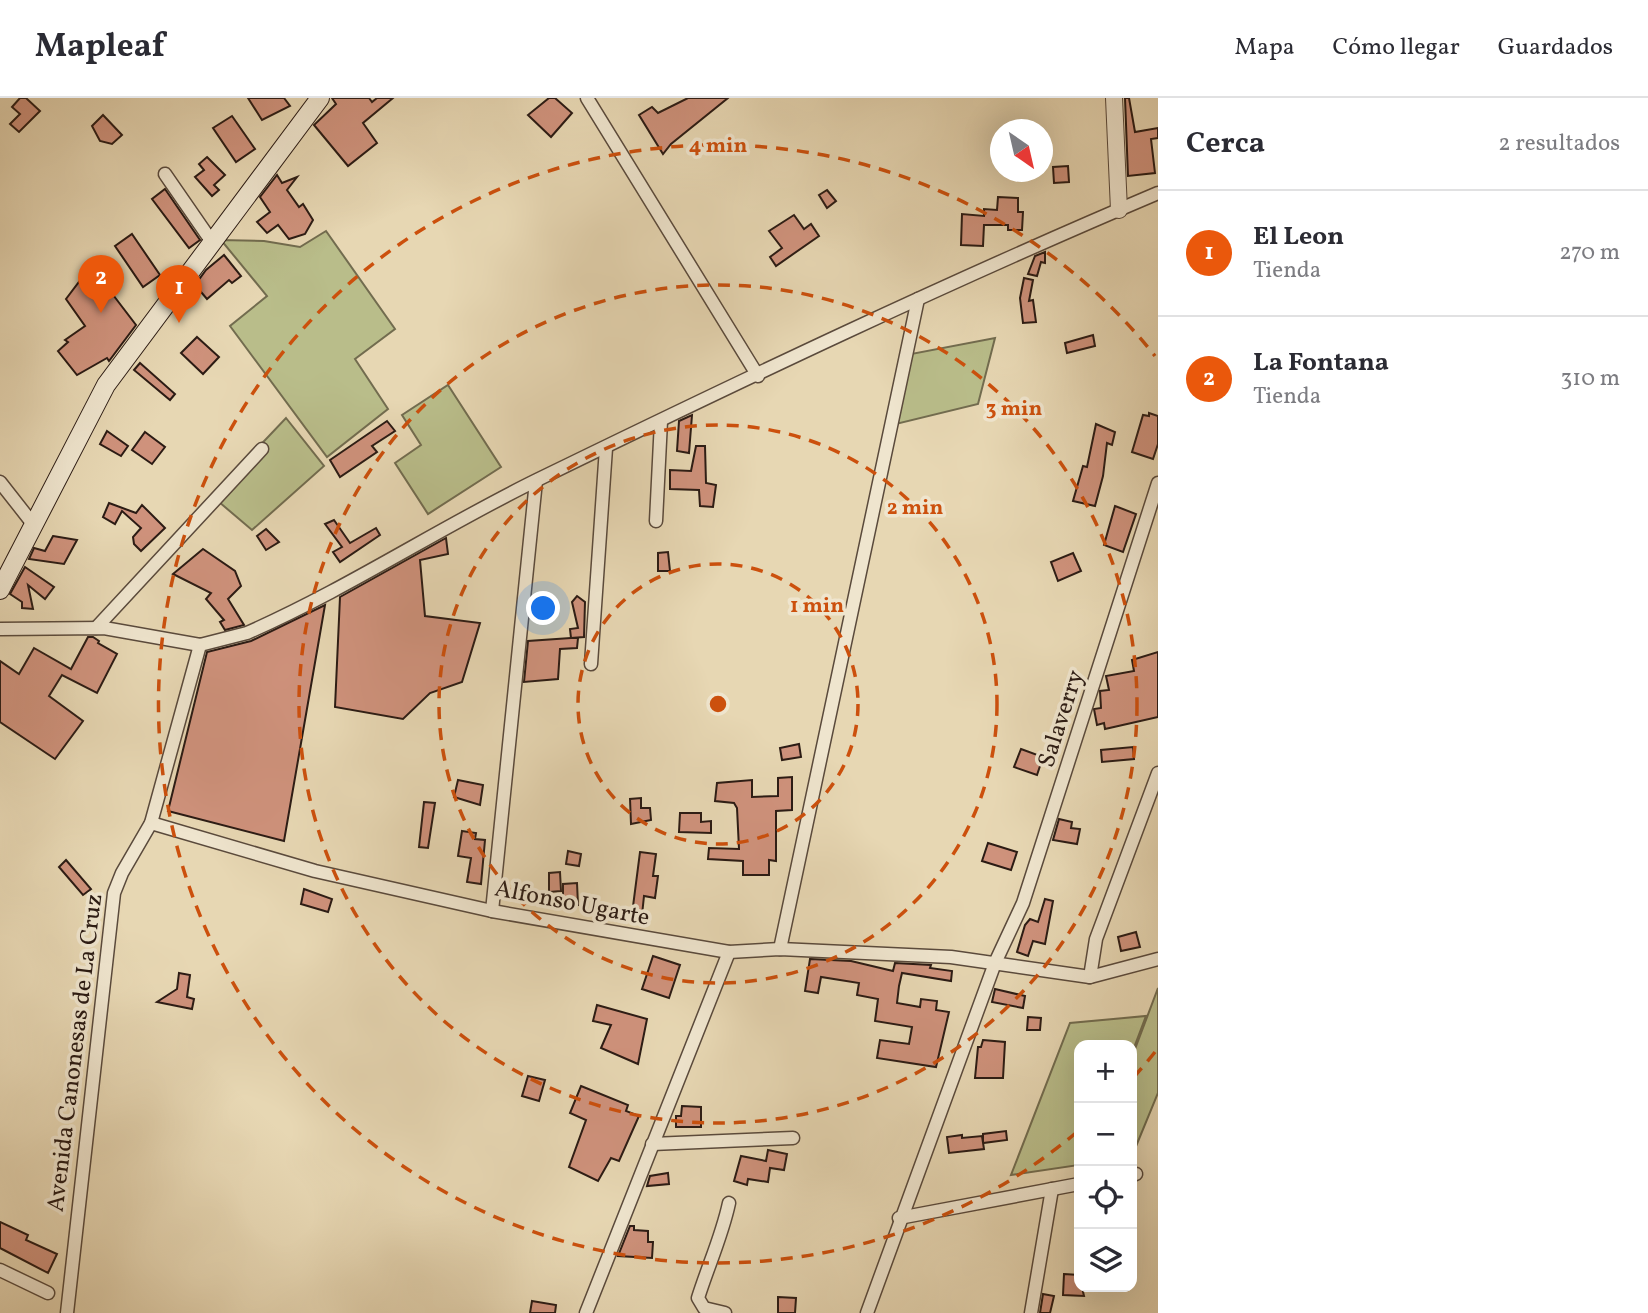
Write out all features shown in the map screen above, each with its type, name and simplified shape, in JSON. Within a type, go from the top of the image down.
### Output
[{"type":"main road","points":[[0,590],[78,435],[121,363],[320,98]]},
{"type":"street","points":[[587,98],[758,376]]},
{"type":"street","points":[[1114,98],[1119,210]]},
{"type":"street","points":[[165,174],[212,242]]},
{"type":"street","points":[[0,629],[96,628],[200,645],[247,633],[536,481],[918,299],[1158,193]]},
{"type":"street","points":[[780,949],[918,299]]},
{"type":"street","points":[[656,521],[661,421]]},
{"type":"street","points":[[591,664],[606,448]]},
{"type":"street","points":[[96,628],[262,449]]},
{"type":"street","points":[[492,911],[536,481]]},
{"type":"street","points":[[0,482],[33,524]]},
{"type":"street","name":"Salaverry","points":[[867,1313],[995,963],[1031,880],[1158,483]]},
{"type":"street","name":"Avenida Canonesas de La Cruz","points":[[67,1313],[114,892],[151,823],[200,645]]},
{"type":"street","points":[[1158,772],[1096,939],[1090,977],[1158,959]]},
{"type":"street","name":"Alfonso Ugarte","points":[[151,823],[316,871],[492,911],[729,952],[780,949],[951,957],[1090,977]]},
{"type":"street","points":[[586,1313],[729,952]]},
{"type":"street","points":[[652,1144],[793,1138]]},
{"type":"street","points":[[900,1218],[1074,1185]]},
{"type":"street","points":[[1031,1313],[1052,1189]]},
{"type":"street","points":[[725,1313],[704,1308],[698,1298],[709,1260],[723,1231],[729,1203]]},
{"type":"street","points":[[0,1270],[48,1293]]},
{"type":"green space","points":[[326,231],[395,329],[355,359],[388,409],[327,457],[230,326],[267,296],[221,240],[264,241],[300,247]]},
{"type":"green space","points":[[995,338],[978,404],[896,424],[911,354]]},
{"type":"green space","points":[[448,385],[501,467],[428,514],[395,463],[421,445],[402,415]]},
{"type":"green space","points":[[286,418],[324,466],[252,530],[212,496]]},
{"type":"green space","points":[[1158,988],[1158,1093],[1137,1144],[1137,1103],[1137,1044]]},
{"type":"green space","points":[[1146,1016],[1137,1040],[1074,1040],[1074,1166],[1011,1175],[1070,1023]]},
{"type":"building","points":[[20,98],[26,98],[40,111],[19,132],[10,124],[20,114],[12,107]]},
{"type":"building","points":[[248,98],[284,98],[290,106],[262,120]]},
{"type":"building","points":[[332,98],[369,98],[372,102],[377,98],[393,98],[363,123],[377,143],[348,166],[314,125],[336,104]]},
{"type":"building","points":[[549,98],[555,98],[572,113],[551,137],[528,115]]},
{"type":"building","points":[[688,98],[728,98],[671,144],[663,154],[639,115],[652,107],[658,113]]},
{"type":"building","points":[[1125,98],[1129,98],[1135,132],[1158,128],[1158,138],[1151,139],[1155,173],[1128,176]]},
{"type":"building","points":[[103,115],[122,135],[112,144],[100,141],[92,126]]},
{"type":"building","points":[[232,116],[255,149],[236,162],[213,128]]},
{"type":"building","points":[[207,157],[225,175],[214,185],[219,190],[212,196],[195,177],[204,170],[199,164]]},
{"type":"building","points":[[1068,166],[1069,182],[1054,183],[1053,167]]},
{"type":"building","points":[[277,175],[282,183],[297,177],[287,190],[299,207],[303,204],[313,220],[305,234],[289,239],[278,225],[267,233],[257,222],[270,212],[260,197]]},
{"type":"building","points":[[165,189],[200,240],[189,248],[152,199]]},
{"type":"building","points":[[827,190],[836,201],[827,208],[819,195]]},
{"type":"building","points":[[998,197],[1018,198],[1018,212],[1023,212],[1022,230],[1008,230],[1008,225],[984,225],[983,246],[961,245],[962,214],[984,216],[984,209],[997,210]]},
{"type":"building","points":[[794,215],[804,229],[811,224],[819,236],[776,266],[770,257],[782,248],[769,231]]},
{"type":"building","points":[[132,234],[160,275],[143,287],[115,246]]},
{"type":"building","points":[[1045,252],[1045,263],[1041,262],[1037,276],[1028,274],[1035,256]]},
{"type":"building","points":[[224,255],[241,276],[232,283],[229,280],[207,299],[195,285],[206,270]]},
{"type":"building","points":[[91,266],[136,325],[109,361],[107,358],[77,375],[58,351],[68,342],[65,340],[85,326],[66,299]]},
{"type":"building","points":[[1024,278],[1033,280],[1029,301],[1033,300],[1036,322],[1023,323],[1020,298]]},
{"type":"building","points":[[1093,335],[1095,346],[1067,353],[1065,343]]},
{"type":"building","points":[[197,337],[219,357],[203,374],[181,353]]},
{"type":"building","points":[[140,363],[175,394],[170,400],[134,370]]},
{"type":"building","points":[[1149,413],[1158,416],[1158,444],[1153,459],[1132,452],[1143,415],[1149,416]]},
{"type":"building","points":[[692,415],[689,453],[677,451],[679,421]]},
{"type":"building","points":[[387,421],[395,431],[372,446],[377,452],[340,477],[330,460]]},
{"type":"building","points":[[1096,424],[1115,432],[1112,445],[1107,443],[1103,476],[1095,506],[1073,501],[1083,466],[1087,467]]},
{"type":"building","points":[[107,431],[128,446],[121,456],[100,444]]},
{"type":"building","points":[[145,432],[165,447],[152,464],[132,450]]},
{"type":"building","points":[[696,446],[705,446],[706,483],[716,485],[713,507],[700,506],[699,490],[670,489],[670,470],[691,471]]},
{"type":"building","points":[[109,503],[136,513],[142,505],[165,528],[141,551],[134,544],[133,537],[141,528],[122,511],[115,524],[103,517]]},
{"type":"building","points":[[1115,506],[1136,514],[1123,552],[1104,545]]},
{"type":"building","points":[[334,520],[350,543],[376,528],[380,535],[340,562],[333,552],[342,547],[325,524]]},
{"type":"building","points":[[266,529],[279,542],[266,550],[257,536]]},
{"type":"building","points":[[53,536],[77,540],[64,564],[29,559],[34,548],[45,551]]},
{"type":"building","points":[[446,538],[448,554],[420,560],[425,616],[480,623],[462,682],[430,693],[403,719],[335,707],[340,597]]},
{"type":"building","points":[[203,549],[235,571],[241,586],[228,599],[244,625],[225,630],[220,622],[224,620],[206,599],[211,593],[173,574]]},
{"type":"building","points":[[668,552],[670,571],[658,571],[658,553]]},
{"type":"building","points":[[1073,553],[1081,571],[1058,581],[1051,562]]},
{"type":"building","points":[[25,567],[54,587],[45,599],[28,585],[33,609],[22,608],[22,602],[10,594]]},
{"type":"building","points":[[577,596],[585,602],[584,637],[571,638],[570,629],[578,628],[572,602]]},
{"type":"building","points":[[325,605],[284,841],[168,811],[207,652],[251,641]]},
{"type":"building","points":[[88,637],[93,637],[117,654],[97,693],[62,675],[49,696],[83,721],[55,759],[0,722],[0,661],[19,674],[34,648],[71,669]]},
{"type":"building","points":[[578,638],[577,648],[560,649],[558,679],[524,682],[528,641]]},
{"type":"building","points":[[1158,652],[1158,717],[1105,729],[1104,723],[1097,725],[1094,709],[1101,708],[1100,691],[1109,690],[1106,676],[1134,671],[1132,660]]},
{"type":"building","points":[[799,744],[801,757],[782,760],[780,748]]},
{"type":"building","points":[[1133,747],[1134,759],[1102,762],[1101,750]]},
{"type":"building","points":[[1021,749],[1043,757],[1037,775],[1014,767]]},
{"type":"building","points":[[792,777],[792,810],[776,811],[776,861],[769,860],[769,875],[743,875],[743,861],[708,859],[709,848],[739,849],[737,808],[734,803],[715,801],[717,783],[752,780],[752,797],[778,796],[778,778]]},
{"type":"building","points":[[458,780],[483,785],[480,805],[454,797]]},
{"type":"building","points":[[641,798],[641,808],[650,808],[651,820],[631,824],[630,799]]},
{"type":"building","points":[[424,802],[435,803],[428,848],[419,847]]},
{"type":"building","points":[[680,813],[701,813],[701,822],[711,821],[711,833],[679,832]]},
{"type":"building","points":[[1059,819],[1072,822],[1071,828],[1080,829],[1077,844],[1053,840]]},
{"type":"building","points":[[462,831],[476,833],[475,839],[485,840],[481,884],[467,882],[471,858],[458,856]]},
{"type":"building","points":[[988,843],[1017,852],[1011,870],[982,861]]},
{"type":"building","points":[[568,851],[581,854],[579,866],[566,864]]},
{"type":"building","points":[[640,852],[656,854],[653,876],[658,876],[655,898],[644,896],[642,915],[632,914]]},
{"type":"building","points":[[66,860],[91,889],[83,895],[59,867]]},
{"type":"building","points":[[560,872],[561,891],[549,892],[549,873]]},
{"type":"building","points":[[577,883],[578,905],[563,906],[563,884]]},
{"type":"building","points":[[304,889],[332,899],[328,912],[301,904]]},
{"type":"building","points":[[1045,899],[1053,901],[1045,944],[1033,941],[1028,956],[1017,952],[1025,925],[1030,919],[1038,922]]},
{"type":"building","points":[[1136,932],[1140,947],[1121,951],[1118,937]]},
{"type":"building","points":[[653,956],[680,965],[669,998],[642,989]]},
{"type":"building","points":[[810,959],[851,961],[893,971],[895,963],[931,965],[930,968],[952,971],[951,981],[902,973],[899,986],[897,1003],[920,1007],[921,999],[937,1001],[936,1010],[949,1012],[936,1067],[877,1058],[880,1040],[909,1044],[912,1027],[875,1021],[878,999],[857,995],[859,983],[821,977],[818,993],[805,991]]},
{"type":"building","points":[[179,973],[190,975],[187,997],[194,999],[192,1009],[157,1002],[177,989]]},
{"type":"building","points":[[995,989],[1025,996],[1023,1008],[992,1002]]},
{"type":"building","points":[[597,1005],[647,1019],[638,1064],[601,1048],[611,1025],[593,1021]]},
{"type":"building","points":[[1028,1017],[1041,1018],[1040,1030],[1027,1030]]},
{"type":"building","points":[[983,1040],[1005,1042],[1003,1078],[975,1078],[978,1047],[981,1047]]},
{"type":"building","points":[[528,1076],[545,1080],[539,1101],[522,1096]]},
{"type":"building","points":[[581,1086],[628,1105],[626,1111],[639,1116],[619,1161],[611,1158],[598,1181],[569,1167],[586,1120],[570,1113]]},
{"type":"building","points":[[682,1106],[701,1107],[701,1127],[676,1127],[676,1116],[681,1116]]},
{"type":"building","points":[[1006,1131],[1007,1140],[983,1143],[983,1134]]},
{"type":"building","points":[[962,1135],[962,1138],[982,1136],[984,1149],[949,1153],[947,1137]]},
{"type":"building","points":[[768,1150],[787,1154],[784,1170],[770,1168],[768,1182],[748,1179],[747,1185],[734,1181],[741,1156],[766,1161]]},
{"type":"building","points":[[668,1173],[669,1184],[647,1186],[650,1176]]},
{"type":"building","points":[[0,1222],[28,1235],[26,1240],[57,1254],[48,1273],[0,1248]]},
{"type":"building","points":[[630,1226],[634,1226],[634,1230],[648,1231],[648,1242],[653,1242],[652,1258],[618,1256]]},
{"type":"building","points":[[1064,1274],[1074,1275],[1074,1292],[1083,1292],[1084,1296],[1063,1295]]},
{"type":"building","points":[[1043,1294],[1054,1296],[1050,1313],[1040,1313]]},
{"type":"building","points":[[778,1297],[796,1298],[795,1313],[778,1313]]},
{"type":"building","points":[[532,1301],[556,1305],[555,1313],[530,1313]]},
{"type":"place","name":"La Fontana","points":[[101,313]]},
{"type":"place","name":"El Leon","points":[[179,323]]}]
